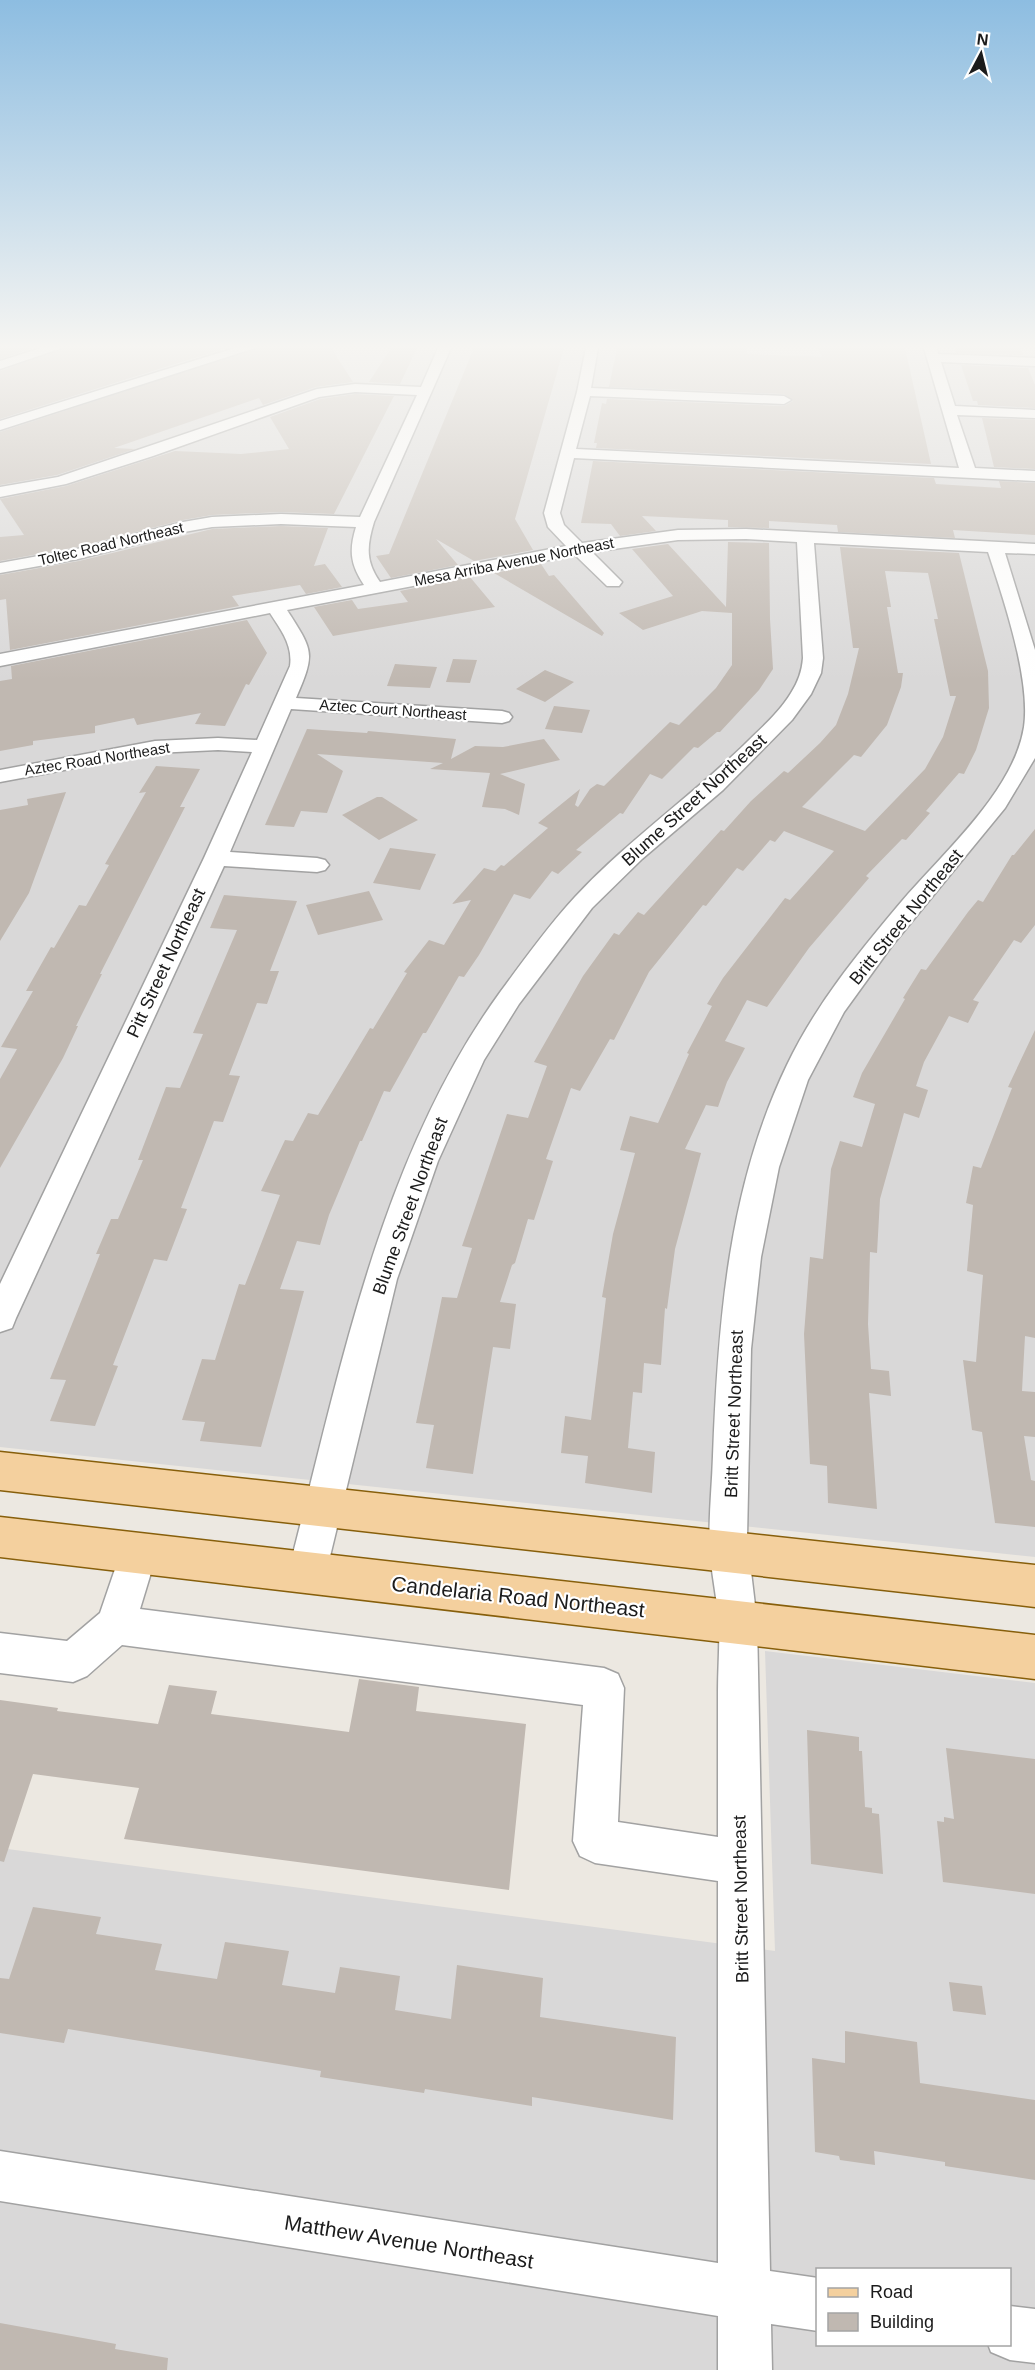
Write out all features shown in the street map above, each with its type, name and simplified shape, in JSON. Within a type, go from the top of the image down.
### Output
[{"type":"main road","points":[[0,1471],[1035,1586]]},
{"type":"main road","name":"Candelaria Road Northeast","points":[[0,1537],[1035,1657]]},
{"type":"street","points":[[0,492],[62,481],[128,459]]},
{"type":"street","points":[[375,589],[361,571],[357,548],[366,522],[395,459]]},
{"type":"street","points":[[566,459],[552,513],[556,527],[613,582]]},
{"type":"street","points":[[685,459],[1035,476]]},
{"type":"street","points":[[964,459],[968,472]]},
{"type":"street","name":"Toltec Road Northeast","points":[[0,568],[78,554],[183,527],[212,522],[282,519],[366,522]]},
{"type":"street","name":"Mesa Arriba Avenue Northeast","points":[[0,660],[577,549],[678,535],[746,534],[1035,549]]},
{"type":"street","name":"Blume Street Northeast","points":[[308,1573],[322,1508],[381,1279],[423,1161],[471,1057],[510,998],[583,903],[634,854],[739,763],[784,716],[801,694],[812,673],[813,658],[805,538]]},
{"type":"street","name":"Britt Street Northeast","points":[[745,2370],[738,1622],[729,1551],[732,1395],[738,1305],[748,1229],[778,1122],[795,1078],[817,1035],[863,965],[939,873],[965,846],[1018,771],[1029,751],[1035,725],[1029,657],[995,547]]},
{"type":"street","name":"Pitt Street Northeast","points":[[0,1318],[216,858],[266,747],[303,656],[301,648],[276,608]]},
{"type":"street","name":"Aztec Court Northeast","points":[[284,703],[502,717]]},
{"type":"street","name":"Aztec Road Northeast","points":[[0,776],[155,747],[218,744],[266,747]]},
{"type":"street","points":[[216,858],[317,865]]},
{"type":"street","points":[[0,1653],[73,1662],[116,1625],[138,1553]]},
{"type":"street","points":[[116,1625],[604,1688],[595,1841],[741,1862]]},
{"type":"street","name":"Matthew Avenue Northeast","points":[[0,2176],[816,2305]]},
{"type":"street","points":[[1011,2333],[1035,2337]]},
{"type":"shaded area","points":[[0,459],[1035,459],[1035,1557],[0,1447]]},
{"type":"shaded area","points":[[765,1651],[1035,1683],[1035,2370],[0,2370],[0,1848],[775,1951]]},
{"type":"building","points":[[0,459],[106,459],[57,475],[0,485]]},
{"type":"building","points":[[151,459],[362,459],[334,514],[281,512],[212,515],[183,520],[77,547],[0,561],[0,537],[24,535],[0,499],[66,486]]},
{"type":"building","points":[[428,459],[532,459],[515,519],[533,550],[474,561],[436,539],[458,565],[391,578],[376,556],[389,554]]},
{"type":"building","points":[[818,459],[930,459],[931,464]]},
{"type":"building","points":[[992,459],[1035,459],[1035,469],[994,467]]},
{"type":"building","points":[[593,461],[934,478],[936,484],[1001,488],[999,481],[1035,483],[1035,535],[953,530],[955,538],[838,532],[837,525],[769,521],[769,528],[728,527],[728,520],[642,516],[656,531],[620,536],[611,524],[581,523]]},
{"type":"building","points":[[281,526],[328,528],[314,566],[325,564],[342,587],[306,594],[300,585],[232,596],[239,606],[10,650],[6,599],[0,600],[0,575],[79,561],[212,529]]},
{"type":"building","points":[[728,542],[769,543],[773,669],[759,690],[720,732],[698,748],[694,747],[662,779],[650,774],[623,814],[620,813],[576,850],[582,852],[558,874],[552,871],[530,899],[514,894],[479,955],[464,977],[459,976],[426,1033],[423,1033],[390,1092],[384,1091],[329,1215],[320,1245],[297,1241],[280,1289],[304,1291],[261,1447],[200,1441],[205,1422],[182,1420],[202,1359],[215,1360],[239,1284],[245,1285],[280,1195],[261,1191],[285,1140],[293,1141],[308,1113],[318,1115],[370,1028],[373,1029],[407,973],[404,972],[429,940],[444,945],[471,900],[452,904],[484,868],[495,871],[501,865],[504,866],[548,828],[538,823],[580,789],[575,805],[578,807],[590,789],[597,784],[604,786],[670,722],[679,725],[716,688],[732,665],[732,613],[702,611],[643,630],[619,613],[673,596],[632,549],[668,544],[726,607]]},
{"type":"building","points":[[840,547],[959,553],[988,671],[989,708],[976,750],[964,774],[959,773],[926,811],[930,813],[906,840],[902,839],[866,876],[869,878],[809,948],[767,1007],[747,1000],[725,1041],[745,1048],[727,1082],[718,1107],[706,1105],[685,1149],[701,1153],[675,1249],[667,1309],[665,1308],[661,1365],[644,1363],[642,1393],[633,1392],[628,1448],[655,1452],[652,1493],[585,1483],[588,1456],[561,1453],[565,1416],[591,1420],[606,1298],[602,1297],[613,1234],[635,1153],[620,1150],[630,1116],[658,1123],[689,1054],[687,1053],[712,1006],[707,1004],[723,978],[785,898],[790,900],[834,851],[784,831],[775,842],[770,840],[743,871],[737,868],[706,906],[703,905],[649,972],[614,1040],[610,1039],[580,1091],[571,1088],[546,1159],[553,1161],[534,1220],[528,1219],[500,1302],[516,1304],[510,1349],[493,1347],[473,1474],[426,1468],[434,1425],[416,1423],[442,1297],[457,1298],[472,1248],[462,1246],[507,1114],[528,1118],[547,1066],[534,1062],[583,976],[614,933],[619,935],[638,912],[644,915],[721,830],[724,831],[751,801],[784,771],[788,773],[836,725],[848,694],[859,648],[853,648]],"holes":[[[885,571],[928,573],[938,619],[934,619],[950,696],[956,696],[943,737],[925,769],[865,831],[802,807],[854,755],[861,757],[887,725],[901,687],[903,673],[898,673],[887,607],[891,607]]]},
{"type":"building","points":[[541,564],[549,576],[554,575],[604,633],[602,636],[494,573]]},
{"type":"building","points":[[470,577],[495,607],[333,636],[314,607],[352,600],[358,609],[408,602],[400,591]]},
{"type":"building","points":[[247,620],[267,653],[249,685],[246,684],[225,726],[195,724],[201,713],[137,725],[134,718],[95,726],[95,733],[33,741],[33,745],[0,751],[0,681],[12,679],[11,666]]},
{"type":"building","points":[[453,659],[477,660],[470,683],[446,682]]},
{"type":"building","points":[[395,664],[437,667],[430,688],[387,686]]},
{"type":"building","points":[[545,670],[574,682],[545,702],[516,689]]},
{"type":"building","points":[[554,706],[590,710],[582,733],[545,729]]},
{"type":"building","points":[[307,729],[367,733],[368,731],[456,739],[451,759],[475,746],[503,747],[544,739],[560,760],[500,774],[525,784],[519,815],[505,809],[482,807],[490,773],[430,769],[443,763],[317,754],[343,771],[327,813],[301,811],[294,827],[265,825]]},
{"type":"building","points":[[156,766],[200,769],[180,807],[185,807],[100,974],[102,974],[63,1058],[0,1168],[0,1079],[17,1049],[1,1047],[33,991],[26,991],[51,947],[54,948],[79,905],[86,906],[109,865],[105,864],[146,792],[139,793]]},
{"type":"building","points":[[66,792],[29,893],[0,941],[0,810],[28,805],[27,799]]},
{"type":"building","points":[[377,797],[382,797],[418,820],[379,840],[342,815]]},
{"type":"building","points":[[1035,829],[1035,925],[1021,943],[1014,940],[973,1000],[979,1002],[968,1023],[949,1016],[924,1062],[916,1086],[928,1090],[919,1118],[904,1113],[880,1199],[877,1253],[870,1252],[868,1324],[871,1369],[889,1371],[891,1396],[869,1393],[877,1509],[828,1503],[827,1466],[810,1464],[804,1334],[810,1257],[823,1259],[831,1169],[840,1141],[862,1147],[875,1104],[853,1097],[862,1073],[921,969],[926,970],[978,900],[983,902],[1012,855]]},
{"type":"building","points":[[390,848],[436,854],[420,890],[373,883]]},
{"type":"building","points":[[369,891],[383,920],[318,935],[306,905]]},
{"type":"building","points":[[224,895],[297,901],[270,971],[279,971],[267,1004],[257,1003],[229,1075],[240,1076],[223,1122],[214,1121],[181,1208],[187,1209],[167,1261],[154,1259],[113,1365],[118,1366],[95,1426],[50,1421],[66,1380],[50,1379],[100,1254],[96,1254],[111,1219],[118,1219],[143,1160],[138,1160],[166,1087],[180,1088],[203,1034],[193,1033],[237,930],[210,928]]},
{"type":"building","points":[[1035,1030],[1035,1338],[1025,1336],[1022,1391],[1035,1392],[1035,1437],[1024,1436],[1031,1480],[1035,1481],[1035,1527],[995,1523],[982,1432],[972,1430],[963,1360],[976,1362],[983,1275],[967,1271],[973,1205],[966,1203],[973,1166],[981,1168],[1012,1088],[1008,1087]]},
{"type":"building","points":[[359,1679],[419,1687],[416,1711],[526,1724],[509,1890],[124,1839],[139,1788],[33,1774],[4,1862],[0,1861],[0,1700],[58,1708],[57,1711],[158,1724],[169,1685],[217,1691],[211,1714],[349,1732]]},
{"type":"building","points":[[807,1730],[859,1737],[865,1807],[872,1808],[872,1813],[879,1814],[883,1874],[811,1864]]},
{"type":"building","points":[[946,1748],[1035,1759],[1035,1894],[943,1882],[937,1821],[944,1822],[944,1817],[954,1819]]},
{"type":"building","points":[[33,1907],[101,1917],[96,1934],[162,1944],[155,1970],[217,1979],[225,1942],[289,1951],[282,1985],[335,1993],[340,1967],[400,1976],[395,2010],[451,2019],[457,1965],[543,1978],[540,2017],[676,2037],[673,2120],[532,2097],[532,2106],[425,2089],[424,2093],[320,2077],[321,2071],[68,2029],[64,2043],[0,2033],[0,1978],[9,1979]]},
{"type":"building","points":[[949,1982],[982,1986],[986,2015],[953,2011]]},
{"type":"building","points":[[845,2031],[917,2042],[920,2083],[1035,2100],[1035,2180],[945,2166],[945,2162],[874,2151],[875,2165],[840,2160],[839,2156],[815,2152],[812,2058],[845,2063]]},
{"type":"building","points":[[0,2323],[116,2344],[115,2349],[168,2358],[167,2370],[0,2370]]}]
